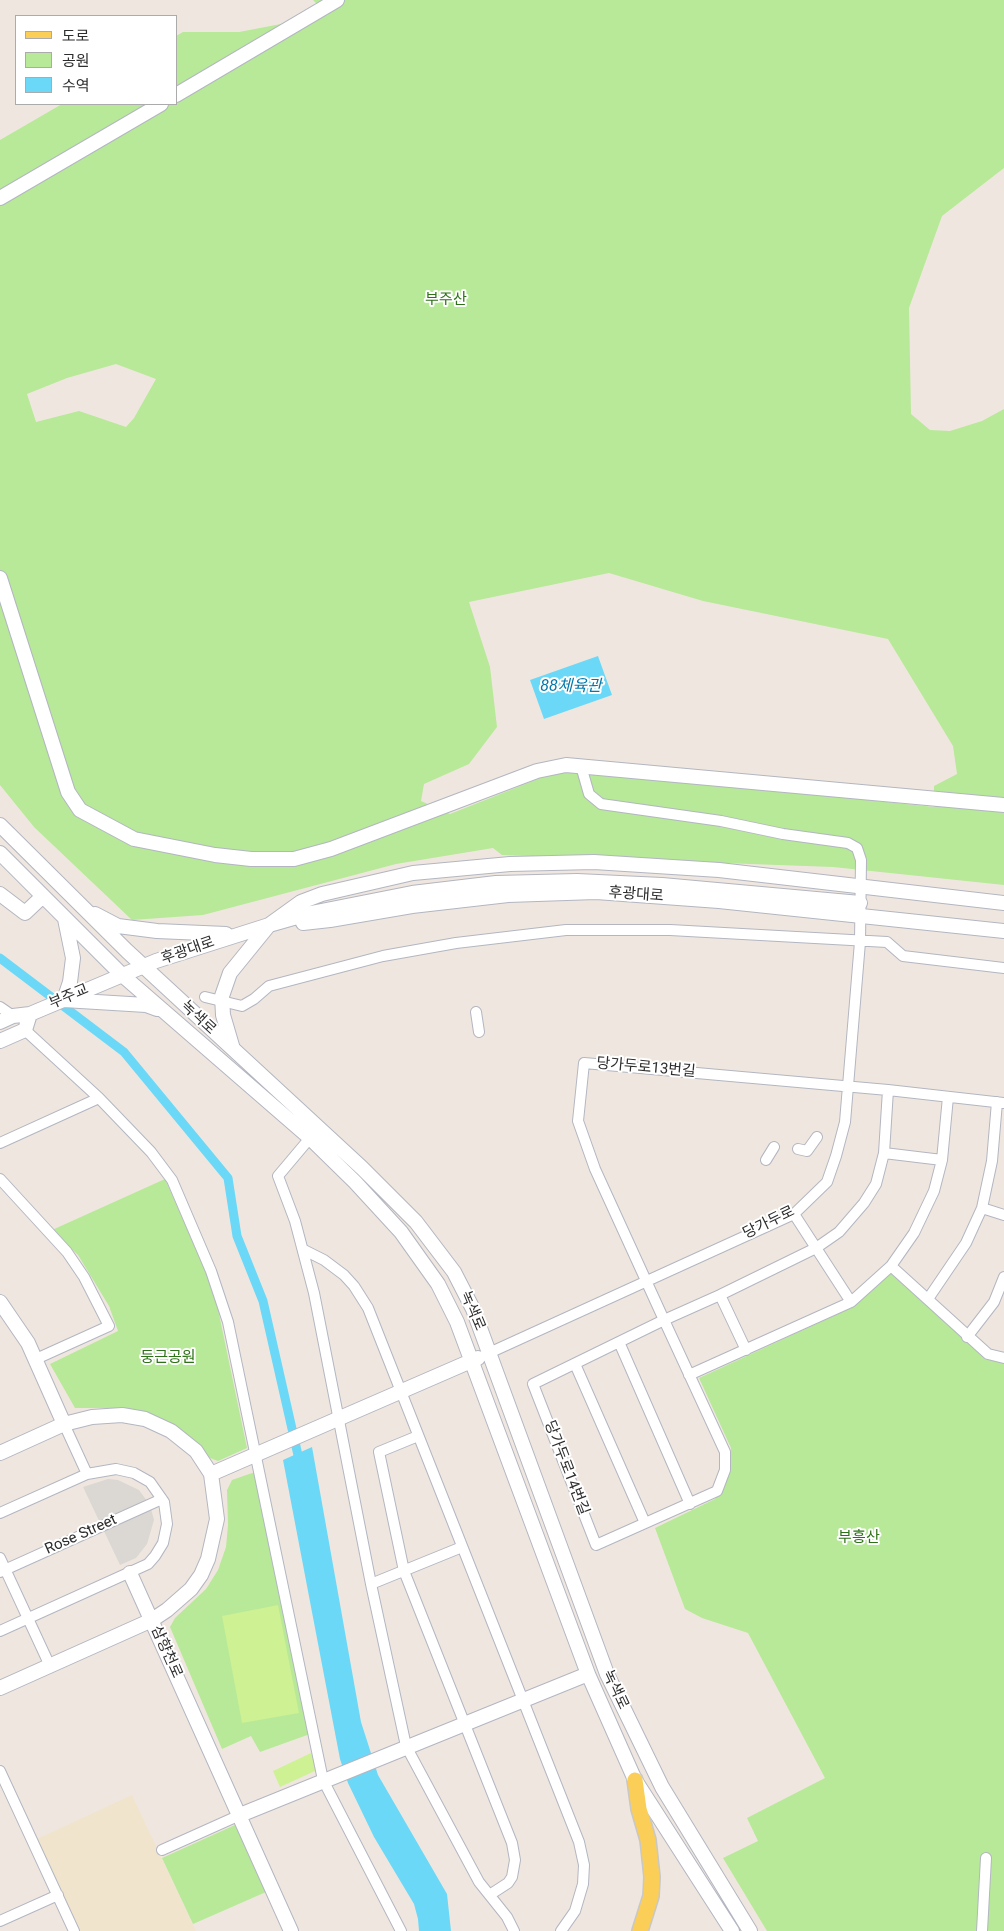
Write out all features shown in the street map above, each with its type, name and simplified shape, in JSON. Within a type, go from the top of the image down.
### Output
[{"type":"main road","points":[[635,1780],[652,1867],[651,1896],[640,1931]]},
{"type":"street","points":[[178,94],[337,0]]},
{"type":"street","points":[[0,198],[159,105]]},
{"type":"street","points":[[0,578],[68,792],[80,810],[134,839],[215,855],[251,859],[294,859],[331,849],[537,770],[566,765],[1004,805]]},
{"type":"street","name":"당가두로","points":[[489,1353],[794,1214],[827,1182],[842,1131],[849,1086],[860,942],[861,860],[857,848],[848,842],[783,834],[721,821],[601,804],[589,794],[581,766]]},
{"type":"street","name":"녹색로","points":[[0,825],[233,1050],[362,1168],[416,1222],[454,1272],[473,1309],[607,1674],[662,1787],[750,1931]]},
{"type":"street","name":"녹색로","points":[[0,853],[65,919],[115,977],[163,1011],[310,1138],[401,1232],[438,1284],[457,1322],[588,1674],[635,1780],[732,1931]]},
{"type":"street","name":"후광대로","points":[[115,977],[236,934],[268,925],[304,908],[412,887],[505,876],[579,874],[655,877],[750,887],[838,890],[860,888],[1004,903]]},
{"type":"street","name":"후광대로","points":[[268,925],[330,920],[412,906],[508,895],[596,892],[860,909],[1004,931]]},
{"type":"street","points":[[0,894],[25,913],[43,896]]},
{"type":"street","points":[[85,909],[118,926],[157,931],[236,934]]},
{"type":"street","points":[[65,919],[72,952],[72,968],[64,1000],[146,1005],[163,1011]]},
{"type":"street","points":[[233,1050],[223,1015],[222,1001],[230,973],[268,925]]},
{"type":"street","points":[[205,997],[242,1006],[254,999],[269,986],[383,956],[456,943],[566,930],[670,930],[887,942],[903,956],[1004,968]]},
{"type":"street","name":"부주교","points":[[6,1019],[30,1014],[115,977]]},
{"type":"street","points":[[0,1006],[6,1019]]},
{"type":"street","points":[[476,1012],[480,1032]]},
{"type":"street","points":[[26,1030],[30,1014]]},
{"type":"street","points":[[0,1041],[26,1030]]},
{"type":"street","points":[[26,1030],[99,1098],[151,1152],[172,1180],[195,1231],[226,1313],[325,1779],[401,1931]]},
{"type":"street","name":"당가두로13번길","points":[[646,1280],[596,1169],[578,1121],[584,1063],[849,1086]]},
{"type":"street","points":[[849,1086],[1001,1103],[982,1208],[966,1243],[928,1299]]},
{"type":"street","points":[[646,1280],[664,1320],[816,1248],[839,1232],[864,1204],[876,1184],[884,1153],[888,1090]]},
{"type":"street","points":[[690,1375],[851,1302],[891,1266],[925,1212],[938,1178],[942,1160],[948,1097]]},
{"type":"street","points":[[0,1143],[99,1098]]},
{"type":"street","points":[[798,1149],[807,1151],[818,1137]]},
{"type":"street","points":[[310,1138],[278,1176],[293,1214],[304,1250],[334,1420],[371,1584],[403,1747],[479,1882],[491,1894],[514,1931]]},
{"type":"street","points":[[766,1160],[774,1147]]},
{"type":"street","points":[[884,1153],[942,1160]]},
{"type":"street","points":[[0,1179],[67,1252],[84,1278],[109,1326],[36,1359]]},
{"type":"street","points":[[982,1208],[1004,1215]]},
{"type":"street","points":[[794,1214],[851,1302]]},
{"type":"street","points":[[304,1250],[334,1266],[354,1286],[368,1308],[583,1856],[582,1892],[570,1920],[561,1931]]},
{"type":"street","points":[[891,1266],[967,1337],[988,1354],[1004,1358]]},
{"type":"street","points":[[967,1337],[994,1302],[1004,1277]]},
{"type":"street","points":[[720,1295],[746,1350]]},
{"type":"street","points":[[0,1302],[18,1327],[36,1359],[87,1474]]},
{"type":"street","name":"당가두로14번길","points":[[664,1320],[725,1452],[725,1470],[717,1491],[596,1545],[533,1384],[620,1342],[664,1320]]},
{"type":"street","points":[[620,1342],[690,1504]]},
{"type":"street","points":[[211,1474],[489,1353]]},
{"type":"street","points":[[575,1364],[645,1523]]},
{"type":"street","name":"삼향천로","points":[[0,1453],[64,1424],[105,1415],[145,1419],[171,1431],[196,1451],[211,1474],[217,1519],[208,1559],[191,1589],[174,1605],[152,1620],[291,1931]]},
{"type":"street","points":[[418,1436],[379,1452],[404,1571],[515,1853],[512,1877],[508,1884],[491,1894]]},
{"type":"street","points":[[0,1513],[87,1474],[116,1469],[134,1473],[150,1482],[162,1500],[167,1524],[156,1556],[148,1564],[0,1631]]},
{"type":"street","name":"Rose Street","points":[[3,1570],[162,1500]]},
{"type":"street","points":[[371,1584],[462,1547]]},
{"type":"street","points":[[0,1558],[3,1570],[50,1666]]},
{"type":"street","points":[[0,1688],[152,1620],[130,1573]]},
{"type":"street","points":[[162,1850],[325,1779],[588,1674]]},
{"type":"street","points":[[0,1771],[74,1931]]},
{"type":"street","points":[[982,1931],[986,1858]]},
{"type":"street","points":[[0,1921],[58,1895]]},
{"type":"shaded area","points":[[108,1479],[118,1480],[139,1490],[150,1505],[154,1520],[147,1544],[136,1558],[120,1565],[83,1487]]},
{"type":"shaded area","points":[[132,1795],[196,1931],[78,1931],[37,1839]]},
{"type":"green space","name":"부주산","points":[[313,0],[1004,0],[1004,168],[942,216],[909,308],[911,414],[930,430],[950,431],[982,421],[1004,409],[1004,885],[833,867],[502,855],[493,848],[396,864],[203,915],[132,920],[34,827],[0,785],[0,140],[60,105],[178,105],[178,35],[183,32],[239,32],[328,15]],"holes":[[[116,364],[156,379],[134,418],[126,427],[79,411],[36,422],[27,394],[67,378]],[[609,573],[703,601],[888,639],[953,746],[957,774],[934,786],[934,807],[610,773],[568,772],[548,775],[450,814],[421,801],[424,784],[469,764],[497,727],[490,667],[469,602]]]},
{"type":"green space","name":"둥근공원","points":[[165,1179],[214,1290],[247,1448],[218,1461],[210,1458],[180,1429],[145,1412],[114,1408],[75,1408],[50,1364],[118,1331],[109,1306],[78,1255],[52,1230]]},
{"type":"green space","name":"부흥산","points":[[891,1272],[985,1359],[1004,1363],[1004,1931],[767,1931],[723,1858],[758,1841],[747,1818],[825,1778],[748,1633],[702,1618],[685,1609],[655,1528],[715,1499],[729,1474],[731,1448],[699,1378],[853,1307]]},
{"type":"green space","points":[[255,1472],[310,1734],[260,1752],[251,1736],[222,1749],[170,1627],[175,1618],[206,1589],[218,1570],[226,1547],[228,1525],[227,1490],[232,1480]]},
{"type":"green space","points":[[278,1605],[299,1713],[242,1723],[222,1616]]},
{"type":"green space","points":[[311,1753],[317,1770],[280,1787],[273,1771]]},
{"type":"green space","points":[[235,1825],[266,1892],[193,1924],[162,1858]]},
{"type":"water","name":"88체육관","points":[[598,656],[612,695],[544,719],[530,680]]},
{"type":"water","points":[[312,1447],[361,1722],[378,1775],[447,1894],[451,1931],[419,1931],[414,1904],[374,1837],[348,1783],[340,1759],[283,1460]]},
{"type":"waterway","points":[[0,958],[124,1052],[228,1178],[237,1236],[263,1301],[300,1464]]}]
